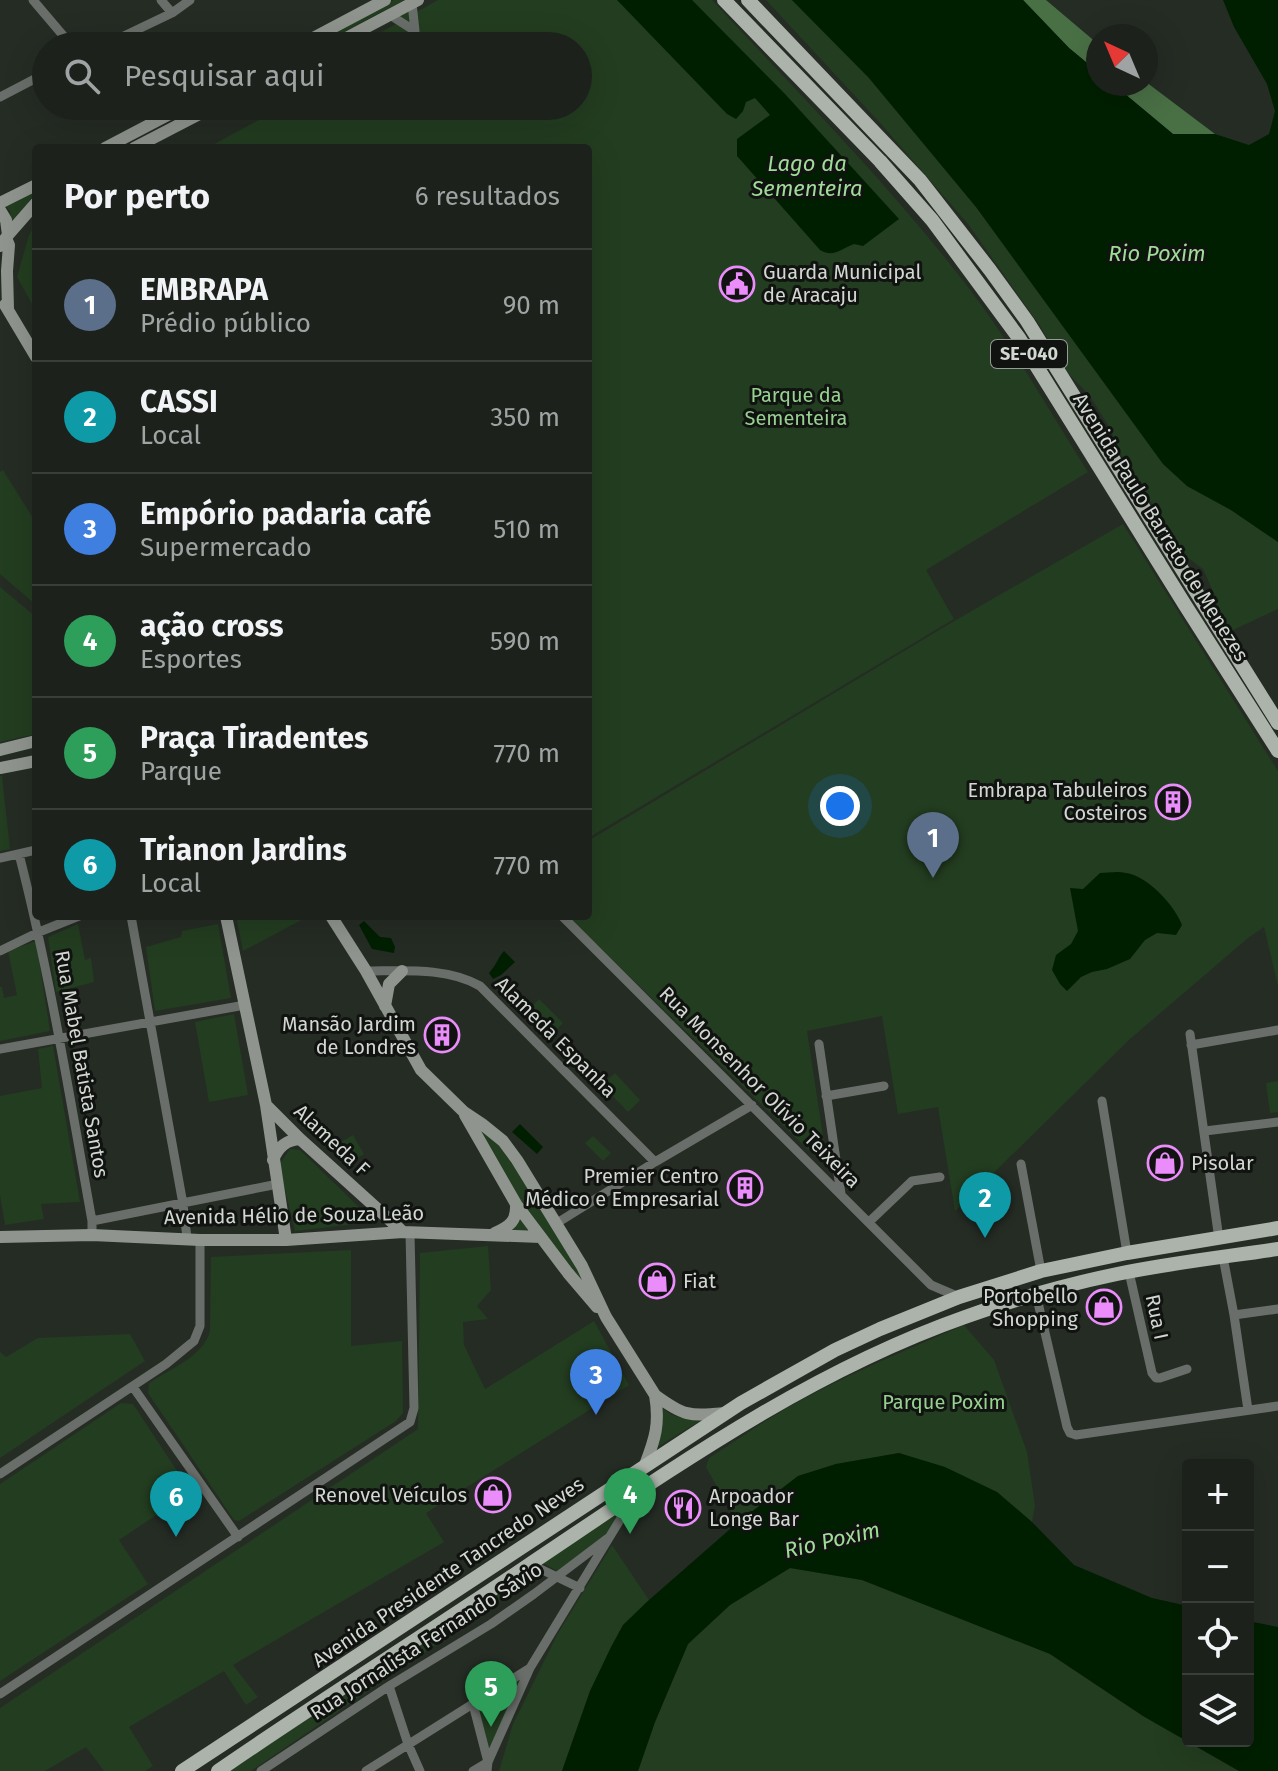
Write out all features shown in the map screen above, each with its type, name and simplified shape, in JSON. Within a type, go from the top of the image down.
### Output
[{"type":"main road","name":"Avenida Paulo Barreto de Menezes","points":[[724,0],[880,161],[932,220],[1019,338],[1278,751]]},
{"type":"main road","name":"Avenida Paulo Barreto de Menezes","points":[[748,0],[920,180],[990,270],[1027,321],[1278,723]]},
{"type":"main road","name":"Avenida Presidente Tancredo Neves","points":[[182,1771],[206,1764],[249,1728],[645,1465],[726,1413],[829,1354],[931,1307],[1041,1271],[1278,1228]]},
{"type":"main road","name":"Avenida Presidente Tancredo Neves","points":[[218,1771],[636,1492],[823,1378],[964,1317],[1036,1294],[1129,1272],[1278,1249]]},
{"type":"main road","points":[[823,1378],[814,1365],[829,1354]]},
{"type":"main road","points":[[233,1761],[226,1750],[249,1728]]},
{"type":"street","points":[[33,0],[60,32]]},
{"type":"street","points":[[161,0],[172,13]]},
{"type":"street","points":[[132,32],[172,13],[190,0]]},
{"type":"street","points":[[324,32],[385,0]]},
{"type":"street","points":[[358,32],[390,15],[415,2],[415,31],[390,15]]},
{"type":"street","points":[[0,97],[32,80]]},
{"type":"street","points":[[113,144],[158,120]]},
{"type":"street","points":[[142,144],[188,120]]},
{"type":"street","points":[[0,203],[32,187]]},
{"type":"street","points":[[5,239],[32,208]]},
{"type":"street","points":[[0,210],[6,220],[5,239],[9,245],[4,303],[32,350]]},
{"type":"street","points":[[0,750],[32,742]]},
{"type":"street","points":[[0,768],[32,762]]},
{"type":"street","points":[[0,858],[32,851]]},
{"type":"street","name":"Rua Mabel Batista Santos","points":[[19,854],[32,905]]},
{"type":"street","name":"Rua Mabel Batista Santos","points":[[36,920],[92,1228]]},
{"type":"street","points":[[0,951],[69,920]]},
{"type":"street","points":[[0,1474],[182,1353],[194,1341],[200,1326],[194,1239],[183,1204],[132,920]]},
{"type":"street","points":[[227,920],[266,1105],[286,1240]]},
{"type":"street","points":[[336,920],[421,1070],[464,1112],[503,1141],[517,1160],[582,1266],[606,1317],[655,1395],[675,1410],[689,1414],[726,1413]]},
{"type":"street","name":"Rua Monsenhor Olívio Teixeira","points":[[566,920],[931,1285],[959,1297]]},
{"type":"street","name":"Alameda Espanha","points":[[366,971],[454,976],[480,986],[655,1162]]},
{"type":"street","points":[[385,1006],[389,984],[402,971]]},
{"type":"street","points":[[0,1049],[245,1005]]},
{"type":"street","points":[[1219,1239],[1191,1040],[1278,1030]]},
{"type":"street","points":[[819,1044],[841,1194]]},
{"type":"street","points":[[826,1096],[884,1086]]},
{"type":"street","points":[[1102,1101],[1127,1253]]},
{"type":"street","name":"Alameda F","points":[[266,1105],[406,1233]]},
{"type":"street","points":[[557,1223],[752,1105]]},
{"type":"street","points":[[464,1112],[516,1204],[606,1317]]},
{"type":"street","points":[[1205,1131],[1278,1122]]},
{"type":"street","points":[[273,1161],[287,1142],[300,1139]]},
{"type":"street","points":[[497,1168],[517,1160]]},
{"type":"street","points":[[1021,1164],[1041,1271]]},
{"type":"street","points":[[869,1222],[912,1181],[940,1177]]},
{"type":"street","points":[[92,1228],[183,1204],[278,1184]]},
{"type":"street","name":"Alameda F","points":[[371,1204],[373,1235]]},
{"type":"street","points":[[492,1234],[510,1224],[517,1215],[516,1204]]},
{"type":"street","name":"Avenida Hélio de Souza Leão","points":[[0,1237],[92,1228],[194,1239],[286,1240],[406,1233],[541,1237]]},
{"type":"street","points":[[0,1694],[406,1426],[414,1408],[406,1233]]},
{"type":"street","points":[[1223,1257],[1248,1410]]},
{"type":"street","points":[[568,1273],[582,1266]]},
{"type":"street","name":"Rua I","points":[[1129,1272],[1150,1370],[1156,1378],[1160,1378],[1187,1369]]},
{"type":"street","points":[[931,1285],[931,1307]]},
{"type":"street","points":[[1036,1294],[1070,1433],[1076,1435],[1278,1406]]},
{"type":"street","points":[[1234,1315],[1278,1309]]},
{"type":"street","points":[[133,1387],[238,1537]]},
{"type":"street","points":[[645,1465],[656,1434],[655,1395]]},
{"type":"street","points":[[473,1771],[487,1766],[530,1668],[636,1492]]},
{"type":"street","name":"Rua Jornalista Fernando Sávio","points":[[261,1771],[389,1686],[491,1624],[608,1538]]},
{"type":"street","points":[[530,1564],[580,1588]]},
{"type":"street","points":[[366,1771],[530,1668]]},
{"type":"street","points":[[389,1686],[420,1771]]},
{"type":"street","points":[[473,1704],[487,1766]]},
{"type":"green space","points":[[394,0],[404,0],[343,32],[333,32]]},
{"type":"green space","name":"Parque da Sementeira","points":[[438,0],[712,0],[843,140],[938,249],[1000,332],[1088,472],[926,570],[954,619],[592,836],[592,144],[214,144],[259,120],[592,120],[592,32],[381,32],[403,20],[398,15],[409,9],[411,15]]},
{"type":"green space","points":[[766,0],[792,0],[869,78],[976,207],[1187,486],[1231,510],[1278,542],[1278,609],[1231,631],[1215,608],[1217,600],[1203,569],[1184,555],[1117,448],[1111,430],[1090,396],[1067,372],[1040,326],[968,224],[882,125]]},
{"type":"green space","points":[[32,189],[32,197],[12,226],[10,211],[3,204]]},
{"type":"green space","points":[[32,230],[32,304],[17,277]]},
{"type":"green space","points":[[3,470],[32,517],[32,602],[0,574],[0,472]]},
{"type":"green space","points":[[1123,524],[1278,771],[1278,986],[1264,927],[1130,1039],[955,1211],[938,1107],[898,1114],[882,1016],[807,1031],[828,1169],[571,920],[592,920],[592,839],[949,624]]},
{"type":"green space","points":[[0,587],[32,614],[32,735],[0,742]]},
{"type":"green space","points":[[0,776],[10,849],[0,851]]},
{"type":"green space","points":[[237,920],[301,920],[243,951]]},
{"type":"green space","points":[[78,924],[85,960],[91,958],[94,982],[56,992],[48,937]]},
{"type":"green space","points":[[218,924],[231,998],[155,1011],[146,947],[181,937],[182,931]]},
{"type":"green space","points":[[36,941],[50,1031],[0,1041],[0,987],[4,998],[17,995],[8,951]]},
{"type":"green space","points":[[539,999],[563,1023],[551,1036],[526,1012]]},
{"type":"green space","points":[[234,1014],[248,1095],[209,1102],[195,1022]]},
{"type":"green space","points":[[53,1046],[80,1202],[41,1204],[44,1219],[5,1225],[0,1195],[0,1096],[42,1088],[38,1049]]},
{"type":"green space","points":[[615,1073],[640,1100],[628,1112],[602,1085]]},
{"type":"green space","points":[[1278,1081],[1278,1112],[1270,1113],[1266,1083]]},
{"type":"green space","points":[[464,1112],[503,1141],[606,1317],[541,1237],[492,1234],[517,1215]]},
{"type":"green space","points":[[353,1135],[364,1154],[352,1161],[341,1142]]},
{"type":"green space","points":[[593,1136],[611,1153],[603,1161],[585,1143]]},
{"type":"green space","points":[[290,1149],[300,1150],[364,1212],[364,1223],[295,1231],[279,1165]]},
{"type":"green space","points":[[488,1246],[491,1290],[477,1306],[488,1319],[463,1322],[464,1345],[485,1389],[594,1321],[629,1385],[426,1513],[444,1542],[233,1665],[258,1697],[246,1705],[224,1671],[129,1727],[153,1766],[145,1771],[104,1771],[86,1747],[45,1771],[0,1771],[0,1708],[418,1429],[420,1253]]},
{"type":"green space","points":[[351,1250],[351,1346],[402,1341],[403,1413],[396,1421],[239,1521],[234,1520],[148,1393],[149,1383],[194,1355],[207,1340],[210,1331],[211,1257]]},
{"type":"green space","name":"Parque Poxim","points":[[964,1325],[994,1360],[1027,1452],[1035,1506],[1032,1522],[997,1492],[899,1453],[836,1464],[798,1476],[737,1523],[706,1467],[709,1458],[813,1394]]},
{"type":"green space","points":[[130,1334],[145,1361],[0,1458],[0,1352],[6,1357],[38,1338]]},
{"type":"green space","points":[[121,1403],[133,1404],[191,1492],[119,1540],[148,1584],[0,1681],[0,1484]]},
{"type":"green space","points":[[660,1406],[680,1417],[703,1419],[654,1449]]},
{"type":"green space","points":[[621,1510],[607,1534],[559,1572],[541,1562]]},
{"type":"green space","points":[[612,1545],[649,1600],[623,1625],[590,1691],[562,1771],[499,1771],[513,1724],[557,1635]]},
{"type":"green space","points":[[790,1568],[862,1580],[1050,1654],[1182,1738],[1182,1747],[1197,1747],[1239,1771],[638,1771],[688,1644],[730,1605]]},
{"type":"green space","points":[[530,1570],[541,1573],[251,1771],[229,1771]]},
{"type":"green space","points":[[526,1667],[489,1750],[476,1705]]},
{"type":"shaded area","points":[[1023,0],[1046,0],[1086,34],[1086,62]]},
{"type":"shaded area","points":[[1158,91],[1215,134],[1173,134],[1127,96],[1158,96]]},
{"type":"water","name":"Lago da Sementeira","points":[[617,0],[692,0],[785,94],[899,219],[863,246],[854,244],[833,253],[820,250],[737,156],[737,139],[770,115],[755,98],[746,102],[736,119],[727,114]]},
{"type":"water","name":"Rio Poxim","points":[[792,0],[1023,0],[1086,62],[1086,96],[1127,96],[1173,134],[1215,134],[1249,145],[1269,134],[1275,111],[1267,84],[1234,27],[1223,0],[1278,0],[1278,542],[1231,510],[1187,486],[1163,464],[976,207],[869,78]]},
{"type":"water","points":[[1123,872],[1143,880],[1167,901],[1182,925],[1176,935],[1157,933],[1145,940],[1130,959],[1081,977],[1067,991],[1052,970],[1056,955],[1071,944],[1078,931],[1070,888],[1083,889],[1100,873]]},
{"type":"water","points":[[364,921],[380,937],[391,938],[394,953],[372,949],[359,925]]},
{"type":"water","points":[[504,951],[515,962],[493,979],[489,973]]},
{"type":"water","points":[[520,1124],[543,1147],[537,1154],[512,1132]]},
{"type":"water","name":"Rio Poxim","points":[[899,1453],[945,1467],[997,1492],[1074,1565],[1152,1598],[1182,1605],[1182,1738],[1050,1654],[862,1580],[790,1568],[730,1605],[688,1644],[638,1771],[562,1771],[590,1691],[623,1625],[737,1523],[798,1476],[836,1464]]},
{"type":"water","name":"Rio Poxim","points":[[1254,1622],[1278,1627],[1278,1771],[1239,1771],[1197,1747],[1254,1747]]},
{"type":"place","name":"Guarda Municipal de Aracaju","points":[[737,284]]},
{"type":"place","name":"Embrapa Tabuleiros Costeiros","points":[[1173,802]]},
{"type":"place","name":"EMBRAPA","points":[[933,878]]},
{"type":"place","name":"Mansão Jardim de Londres","points":[[442,1035]]},
{"type":"place","name":"Pisolar","points":[[1165,1163]]},
{"type":"place","name":"Premier Centro Médico e Empresarial","points":[[745,1188]]},
{"type":"place","name":"CASSI","points":[[985,1238]]},
{"type":"place","name":"Fiat","points":[[657,1281]]},
{"type":"place","name":"Portobello Shopping","points":[[1104,1307]]},
{"type":"place","name":"Empório padaria café","points":[[596,1415]]},
{"type":"place","name":"Renovel Veículos","points":[[493,1495]]},
{"type":"place","name":"Arpoador Longe Bar","points":[[683,1508]]},
{"type":"place","name":"ação cross","points":[[630,1534]]},
{"type":"place","name":"Trianon Jardins","points":[[176,1537]]},
{"type":"place","name":"Praça Tiradentes","points":[[491,1727]]}]
